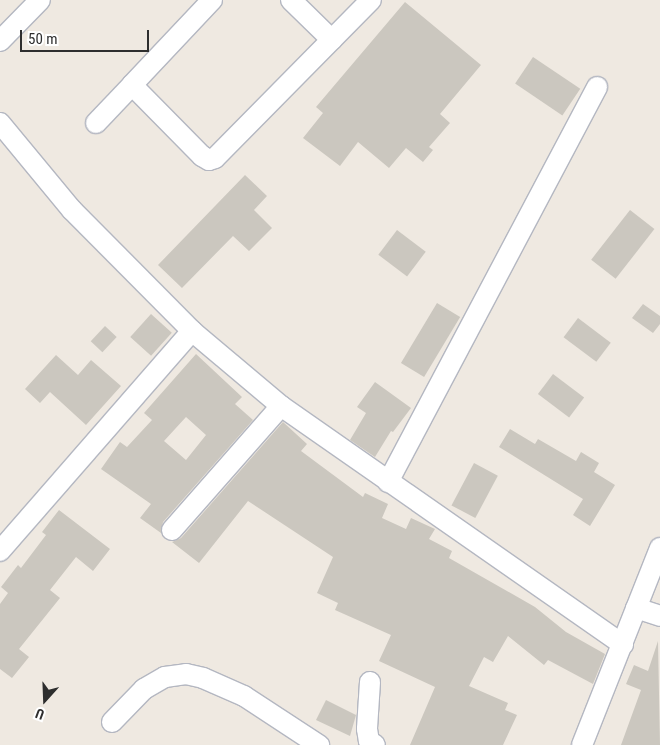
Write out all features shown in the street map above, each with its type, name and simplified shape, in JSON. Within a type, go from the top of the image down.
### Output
[{"type":"street","points":[[0,41],[40,0]]},
{"type":"street","points":[[96,123],[212,0]]},
{"type":"street","points":[[291,0],[332,40]]},
{"type":"street","points":[[132,85],[202,156],[209,160],[215,158],[370,0]]},
{"type":"street","points":[[388,482],[596,87]]},
{"type":"street","points":[[0,123],[72,210],[192,331],[281,406],[623,645]]},
{"type":"street","points":[[0,551],[192,331]]},
{"type":"street","points":[[172,530],[281,406]]},
{"type":"street","points":[[582,745],[660,548]]},
{"type":"street","points":[[636,608],[660,616]]},
{"type":"street","points":[[112,722],[144,689],[165,677],[186,674],[204,678],[244,696],[319,745]]},
{"type":"street","points":[[366,744],[370,682]]},
{"type":"building","points":[[405,2],[481,65],[440,114],[450,123],[429,147],[433,150],[423,162],[406,148],[389,168],[358,142],[340,166],[303,138],[323,113],[316,107]]},
{"type":"building","points":[[533,57],[580,89],[562,115],[515,84]]},
{"type":"building","points":[[245,175],[267,196],[254,210],[272,228],[249,251],[233,236],[182,288],[158,265]]},
{"type":"building","points":[[630,210],[654,229],[616,279],[591,260]]},
{"type":"building","points":[[397,230],[426,252],[407,276],[378,255]]},
{"type":"building","points":[[437,303],[460,317],[424,377],[401,363]]},
{"type":"building","points":[[643,304],[660,316],[660,324],[653,333],[632,318]]},
{"type":"building","points":[[151,314],[172,333],[151,356],[130,337]]},
{"type":"building","points":[[578,318],[611,343],[596,362],[564,337]]},
{"type":"building","points":[[105,326],[117,337],[102,352],[91,341]]},
{"type":"building","points":[[196,354],[242,397],[235,404],[253,420],[163,522],[161,533],[140,518],[151,504],[101,469],[120,442],[127,447],[152,420],[144,413]],"holes":[[[186,417],[206,435],[186,460],[164,441]]]},
{"type":"building","points":[[56,355],[78,375],[91,360],[121,386],[86,425],[50,392],[40,403],[25,389]]},
{"type":"building","points":[[553,374],[584,397],[569,417],[538,394]]},
{"type":"building","points":[[375,382],[411,408],[393,432],[391,431],[375,457],[350,440],[366,413],[357,407]]},
{"type":"building","points":[[283,422],[307,444],[301,451],[363,497],[365,493],[388,504],[382,518],[406,529],[411,518],[435,529],[429,539],[452,551],[449,558],[535,607],[566,632],[605,654],[593,684],[548,660],[544,665],[508,636],[493,662],[484,657],[469,686],[508,703],[505,710],[517,715],[503,745],[410,745],[435,687],[379,661],[391,635],[335,610],[338,603],[317,593],[333,557],[248,501],[199,563],[172,542],[181,538]]},
{"type":"building","points":[[510,429],[535,444],[538,439],[576,461],[581,452],[599,463],[594,472],[615,485],[590,526],[573,515],[583,499],[499,447]]},
{"type":"building","points":[[474,463],[498,476],[475,518],[451,505]]},
{"type":"building","points":[[59,510],[110,549],[93,571],[76,557],[50,590],[60,598],[19,649],[29,657],[12,678],[0,669],[0,604],[8,593],[1,587],[18,565],[21,568],[46,535],[42,532]]},
{"type":"building","points":[[658,641],[660,745],[621,745],[641,690],[626,684],[634,665],[648,671]]},
{"type":"building","points":[[326,700],[356,715],[350,736],[316,720]]}]
